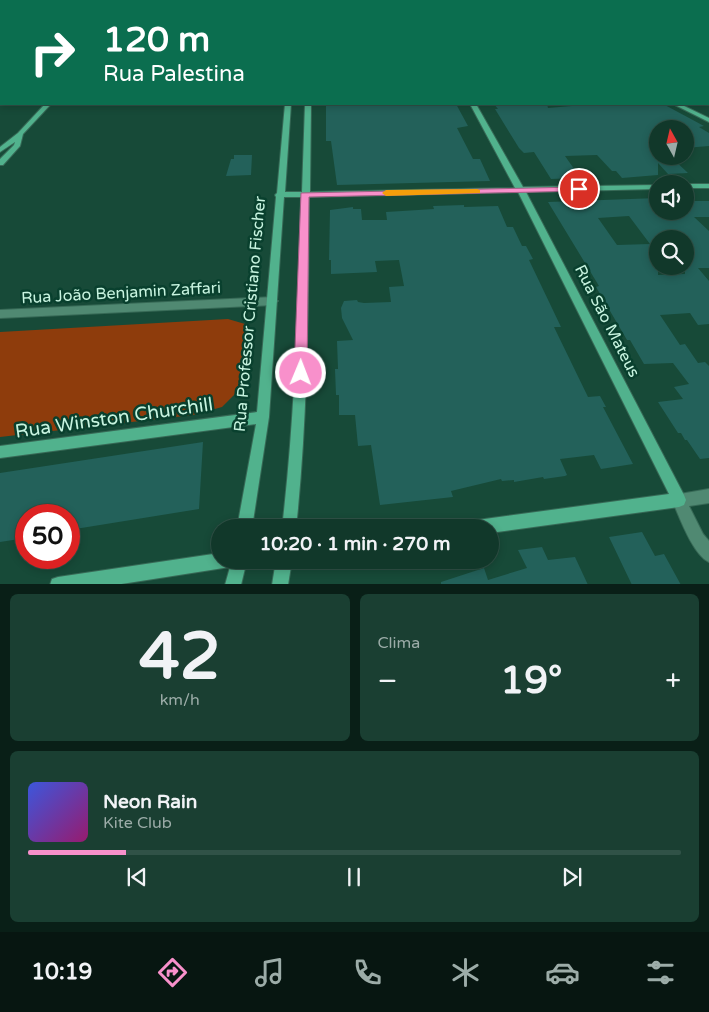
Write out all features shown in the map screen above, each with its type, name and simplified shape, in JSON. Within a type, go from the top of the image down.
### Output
[{"type":"street","points":[[0,150],[20,134],[47,105]]},
{"type":"street","name":"Rua Professor Cristiano Fischer","points":[[246,519],[263,417],[273,301],[279,195],[288,105]]},
{"type":"street","points":[[290,519],[300,412],[304,195],[308,105]]},
{"type":"street","name":"Rua São Mateus","points":[[474,105],[521,191],[698,539],[709,554]]},
{"type":"street","points":[[678,105],[709,120]]},
{"type":"street","points":[[0,144],[20,134]]},
{"type":"street","points":[[0,163],[17,146],[20,134]]},
{"type":"street","points":[[694,186],[709,186]]},
{"type":"street","points":[[279,195],[649,187]]},
{"type":"street","name":"Rua João Benjamin Zaffari","points":[[0,314],[273,301]]},
{"type":"street","name":"Rua Winston Churchill","points":[[0,452],[263,417]]},
{"type":"street","points":[[499,524],[709,496]]},
{"type":"street","points":[[58,584],[211,562]]},
{"type":"street","points":[[233,584],[237,569]]},
{"type":"street","points":[[280,584],[282,569]]},
{"type":"shaded area","points":[[228,319],[245,324],[248,329],[240,389],[222,407],[193,415],[0,437],[0,332]]},
{"type":"building","points":[[326,105],[457,105],[468,126],[457,128],[473,159],[480,159],[490,181],[337,185],[331,141],[326,141]]},
{"type":"building","points":[[495,105],[547,105],[548,108],[583,105],[665,105],[693,120],[649,120],[649,165],[658,165],[658,175],[622,178],[616,171],[612,171],[597,155],[565,156],[577,173],[571,173],[575,178],[551,179],[534,152],[524,153],[519,148],[495,109],[498,109]]},
{"type":"building","points":[[694,121],[704,126],[699,127],[709,133],[709,146],[694,147]]},
{"type":"building","points":[[234,155],[252,155],[251,175],[226,176]]},
{"type":"building","points":[[660,165],[680,165],[688,173],[668,174]]},
{"type":"building","points":[[649,198],[649,220],[694,220],[694,217],[709,231],[709,268],[698,268],[709,281],[709,324],[698,325],[690,313],[660,315],[680,345],[685,344],[698,363],[705,362],[709,366],[709,458],[700,459],[687,440],[685,440],[681,433],[678,433],[658,402],[683,399],[674,387],[689,384],[673,363],[644,364],[630,340],[627,340],[596,287],[599,286],[548,202]]},
{"type":"building","points":[[694,201],[709,201],[709,217],[694,217]]},
{"type":"building","points":[[464,205],[464,207],[498,206],[507,227],[513,227],[522,246],[526,246],[533,259],[529,260],[561,327],[554,327],[588,397],[600,396],[606,407],[603,407],[633,464],[601,469],[594,455],[560,459],[567,475],[565,476],[544,479],[543,477],[514,482],[514,480],[502,481],[501,479],[451,491],[453,497],[380,505],[371,445],[358,446],[355,415],[339,415],[339,395],[336,395],[335,369],[338,369],[337,341],[353,340],[342,318],[341,308],[344,301],[357,300],[364,303],[391,302],[389,287],[404,286],[399,260],[375,261],[377,272],[331,274],[331,260],[329,260],[330,210],[353,207],[353,209],[361,209],[362,220],[387,220],[386,212],[434,209],[433,206]]},
{"type":"building","points":[[203,442],[199,509],[80,528],[80,504],[15,504],[15,540],[0,542],[0,473]]},
{"type":"building","points":[[642,532],[655,556],[664,554],[680,584],[632,584],[609,537]]},
{"type":"building","points":[[542,547],[548,560],[575,557],[588,584],[441,584],[441,582],[481,569],[484,569],[488,580],[527,568],[518,550]]},
{"type":"slow traffic","points":[[386,193],[477,192]]},
{"type":"route","points":[[301,373],[304,195],[579,189]]}]
